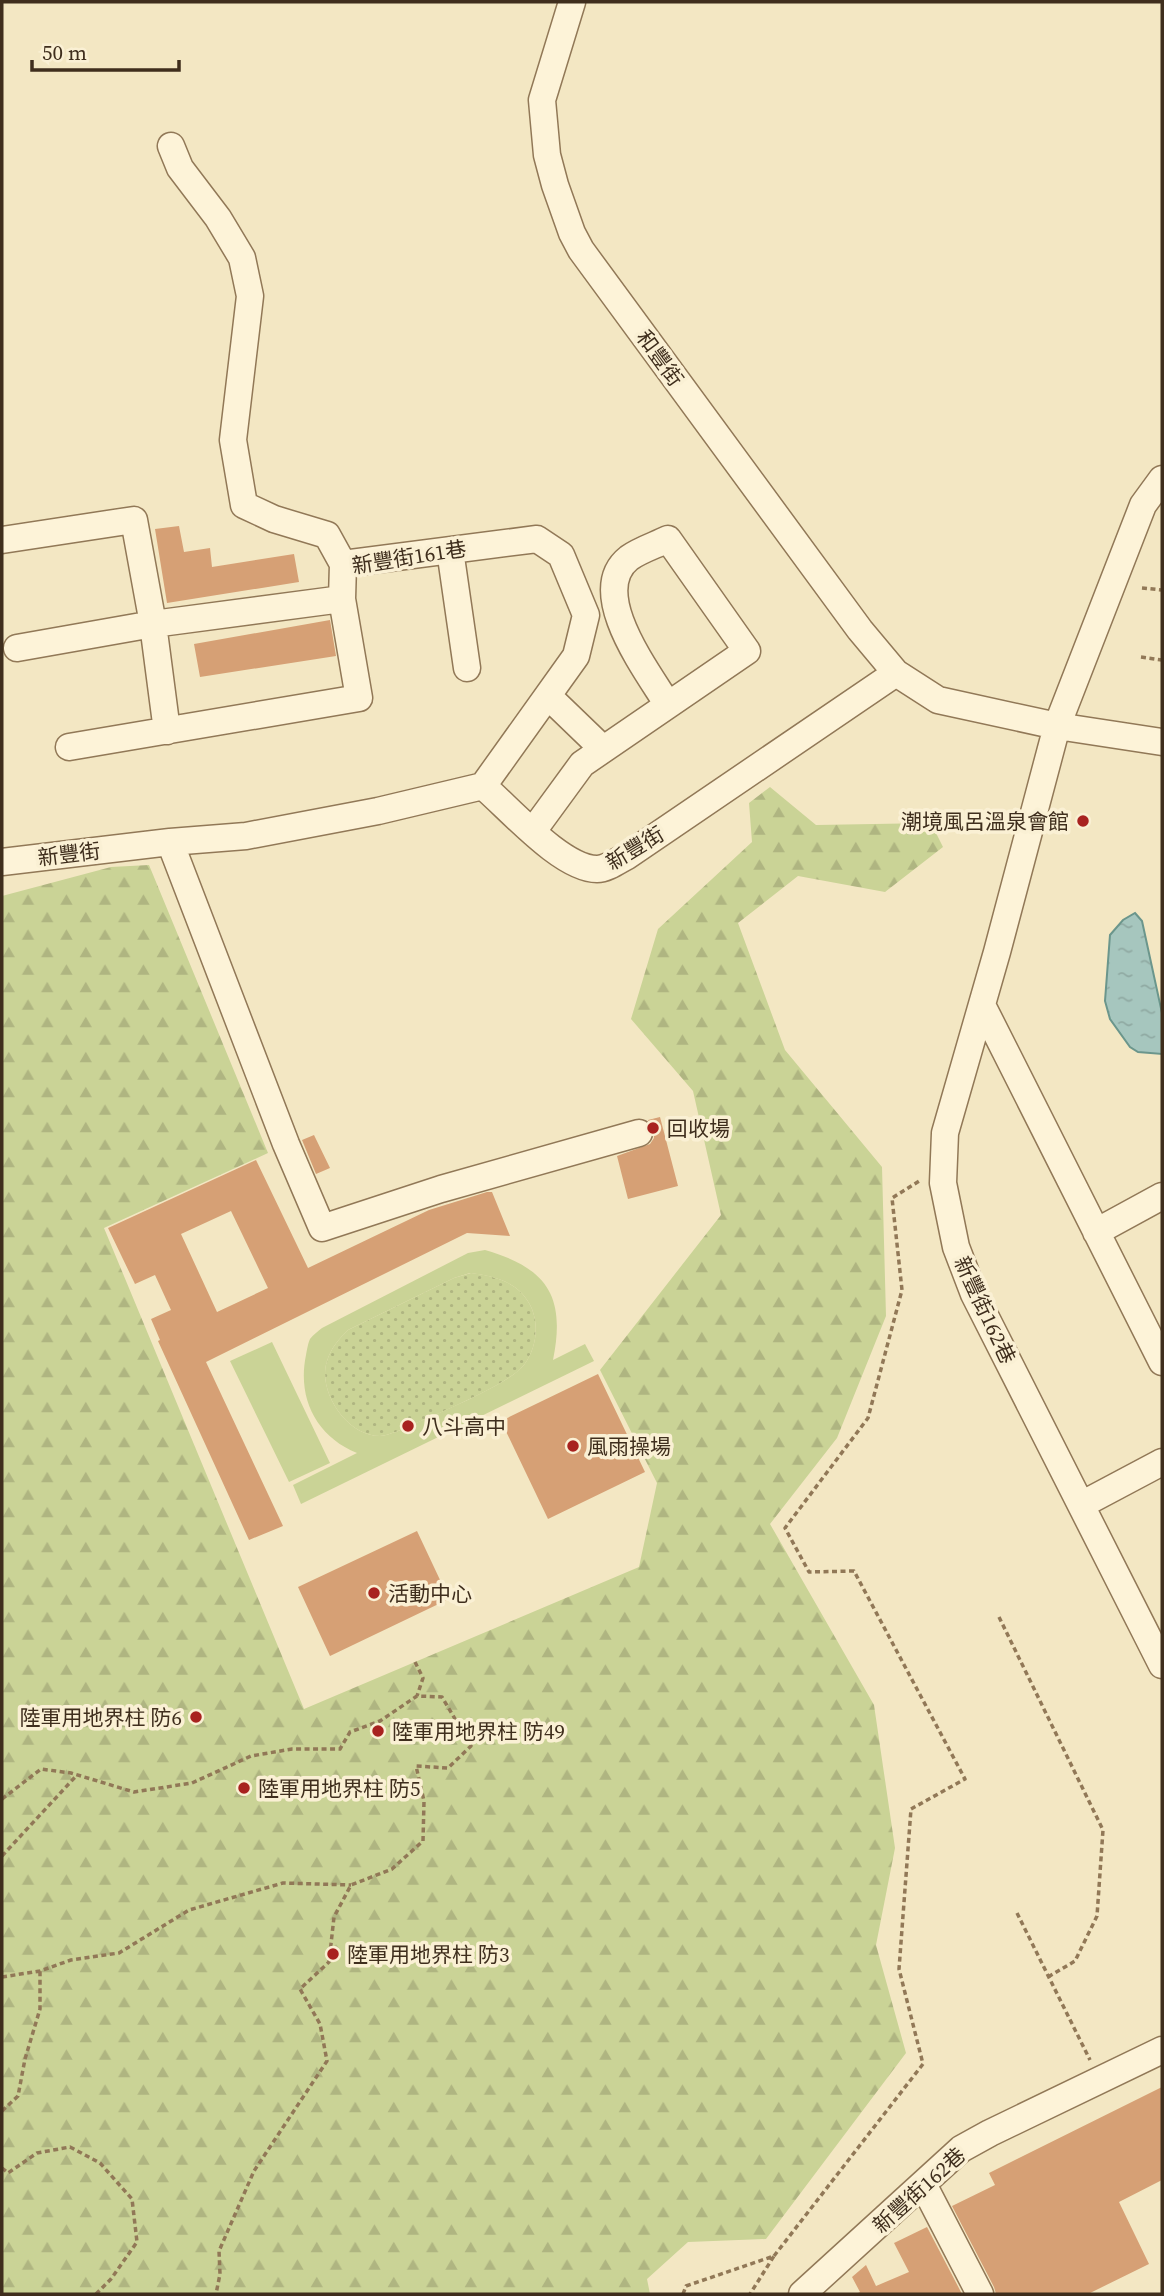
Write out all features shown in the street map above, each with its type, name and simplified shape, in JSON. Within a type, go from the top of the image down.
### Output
[{"type":"street","name":"和豐街","points":[[572,2],[542,100],[547,155],[572,233],[589,261],[860,630],[896,673]]},
{"type":"street","points":[[171,146],[180,168],[218,218],[243,258],[250,296],[233,440],[244,505],[274,519],[327,535],[343,564]]},
{"type":"street","name":"新豐街162巷","points":[[1162,478],[1143,505],[1057,726],[945,1133],[943,1183],[956,1247],[974,1294],[1162,1665]]},
{"type":"street","points":[[2,540],[134,520],[153,624],[167,731]]},
{"type":"street","points":[[533,831],[582,764],[747,651],[668,538],[628,559],[616,577],[614,594],[618,621],[668,705]]},
{"type":"street","name":"新豐街161巷","points":[[17,648],[153,624],[342,599],[343,564],[537,539],[561,555],[586,615],[576,656],[483,786]]},
{"type":"street","points":[[450,550],[467,668]]},
{"type":"street","points":[[69,747],[359,698],[342,599]]},
{"type":"street","points":[[896,673],[938,700],[1057,726],[1162,741]]},
{"type":"street","name":"新豐街","points":[[2,862],[246,836],[379,811],[483,786],[552,849],[577,866],[600,870],[627,856],[896,673]]},
{"type":"street","points":[[548,696],[603,749]]},
{"type":"street","points":[[170,842],[286,1144],[322,1228],[441,1189],[639,1133]]},
{"type":"street","points":[[982,1005],[1162,1362]]},
{"type":"street","points":[[1096,1232],[1162,1196]]},
{"type":"street","points":[[1081,1505],[1162,1462]]},
{"type":"street","name":"新豐街162巷","points":[[802,2294],[961,2150],[990,2133],[1162,2050]]},
{"type":"street","points":[[923,2184],[980,2294]]},
{"type":"path","points":[[1142,588],[1162,590]]},
{"type":"path","points":[[1141,657],[1162,660]]},
{"type":"path","points":[[750,2294],[774,2256],[923,2064],[899,1969],[911,1809],[965,1779],[854,1571],[809,1572],[785,1528],[868,1418],[902,1290],[892,1198],[944,1166]]},
{"type":"path","points":[[999,1617],[1103,1830],[1097,1916],[1075,1961],[1048,1977]]},
{"type":"path","points":[[2,1799],[41,1769],[77,1775],[134,1792],[192,1783],[251,1756],[292,1749],[340,1749],[350,1732],[380,1721],[417,1696],[423,1678],[415,1662]]},
{"type":"path","points":[[2,1977],[40,1970],[71,1960],[119,1953],[189,1910],[283,1883],[351,1885],[392,1869],[423,1841],[424,1801],[416,1766],[448,1768],[471,1746],[442,1698],[417,1696]]},
{"type":"path","points":[[2,1856],[77,1775]]},
{"type":"path","points":[[216,2294],[220,2274],[219,2250],[254,2171],[327,2060],[320,2024],[300,1989],[329,1962],[334,1917],[351,1885]]},
{"type":"path","points":[[1017,1913],[1100,2081]]},
{"type":"path","points":[[2,2111],[18,2096],[25,2059],[40,2010],[40,1970]]},
{"type":"path","points":[[2,2168],[8,2173],[37,2153],[70,2147],[100,2163],[132,2199],[136,2242],[111,2279],[96,2294]]},
{"type":"path","points":[[683,2294],[686,2286],[774,2256]]},
{"type":"green space","points":[[770,787],[816,825],[931,823],[943,847],[885,892],[798,876],[738,923],[785,1050],[882,1167],[886,1316],[837,1438],[770,1524],[874,1705],[895,1848],[876,1945],[906,2053],[766,2239],[688,2242],[647,2279],[650,2294],[2,2294],[2,896],[111,867],[149,865],[268,1153],[104,1228],[304,1709],[639,1567],[657,1483],[600,1370],[721,1215],[693,1091],[631,1019],[658,929],[752,842],[749,803]]},
{"type":"green space","points":[[485,1250],[506,1257],[537,1276],[554,1302],[557,1318],[553,1360],[585,1344],[594,1361],[301,1504],[293,1485],[357,1453],[330,1437],[320,1426],[307,1400],[304,1371],[310,1339],[322,1328],[468,1253]],"holes":[[[470,1273],[507,1282],[521,1293],[532,1309],[535,1338],[524,1365],[484,1392],[396,1432],[382,1436],[368,1434],[346,1420],[331,1398],[325,1373],[329,1356],[341,1337],[348,1330],[454,1278]]]},
{"type":"green space","points":[[471,1273],[507,1282],[527,1300],[532,1309],[536,1330],[534,1345],[524,1365],[484,1392],[396,1432],[380,1436],[356,1428],[337,1410],[326,1385],[327,1361],[336,1344],[348,1330],[454,1278]]},
{"type":"green space","points":[[272,1342],[330,1463],[289,1482],[230,1361]]},
{"type":"water","points":[[1135,913],[1142,921],[1162,1013],[1162,1054],[1138,1052],[1130,1047],[1110,1019],[1105,1001],[1110,935],[1123,920]]},
{"type":"building","points":[[179,526],[184,552],[210,548],[212,567],[294,554],[299,582],[167,603],[155,529]]},
{"type":"building","points":[[330,620],[336,656],[200,677],[194,644]]},
{"type":"building","points":[[660,1117],[678,1186],[628,1199],[617,1156],[650,1144],[654,1138],[654,1129],[648,1120]]},
{"type":"building","points":[[314,1135],[330,1168],[316,1174],[302,1140]]},
{"type":"building","points":[[256,1160],[308,1268],[429,1210],[487,1192],[492,1192],[510,1236],[467,1233],[206,1362],[283,1526],[249,1540],[158,1341],[160,1340],[151,1319],[171,1310],[155,1275],[135,1284],[108,1228]],"holes":[[[231,1211],[268,1288],[217,1312],[181,1234]]]},
{"type":"building","name":"風雨操場","points":[[598,1374],[645,1472],[548,1519],[501,1421]]},
{"type":"building","name":"活動中心","points":[[417,1531],[449,1599],[330,1656],[298,1587]]},
{"type":"building","points":[[1162,2087],[1162,2180],[1119,2202],[1149,2264],[1088,2294],[996,2294],[952,2206],[995,2185],[989,2173]]},
{"type":"building","points":[[927,2227],[962,2294],[856,2294],[860,2292],[852,2277],[866,2265],[876,2286],[909,2272],[894,2243]]},
{"type":"place","name":"潮境風呂溫泉會館","points":[[1083,821]]},
{"type":"place","name":"回收場","points":[[653,1128]]},
{"type":"place","name":"八斗高中","points":[[408,1426]]},
{"type":"place","name":"風雨操場","points":[[573,1446]]},
{"type":"place","name":"活動中心","points":[[374,1593]]},
{"type":"place","name":"陸軍用地界柱 防6","points":[[196,1717]]},
{"type":"place","name":"陸軍用地界柱 防49","points":[[378,1731]]},
{"type":"place","name":"陸軍用地界柱 防5","points":[[244,1788]]},
{"type":"place","name":"陸軍用地界柱 防3","points":[[333,1954]]}]
